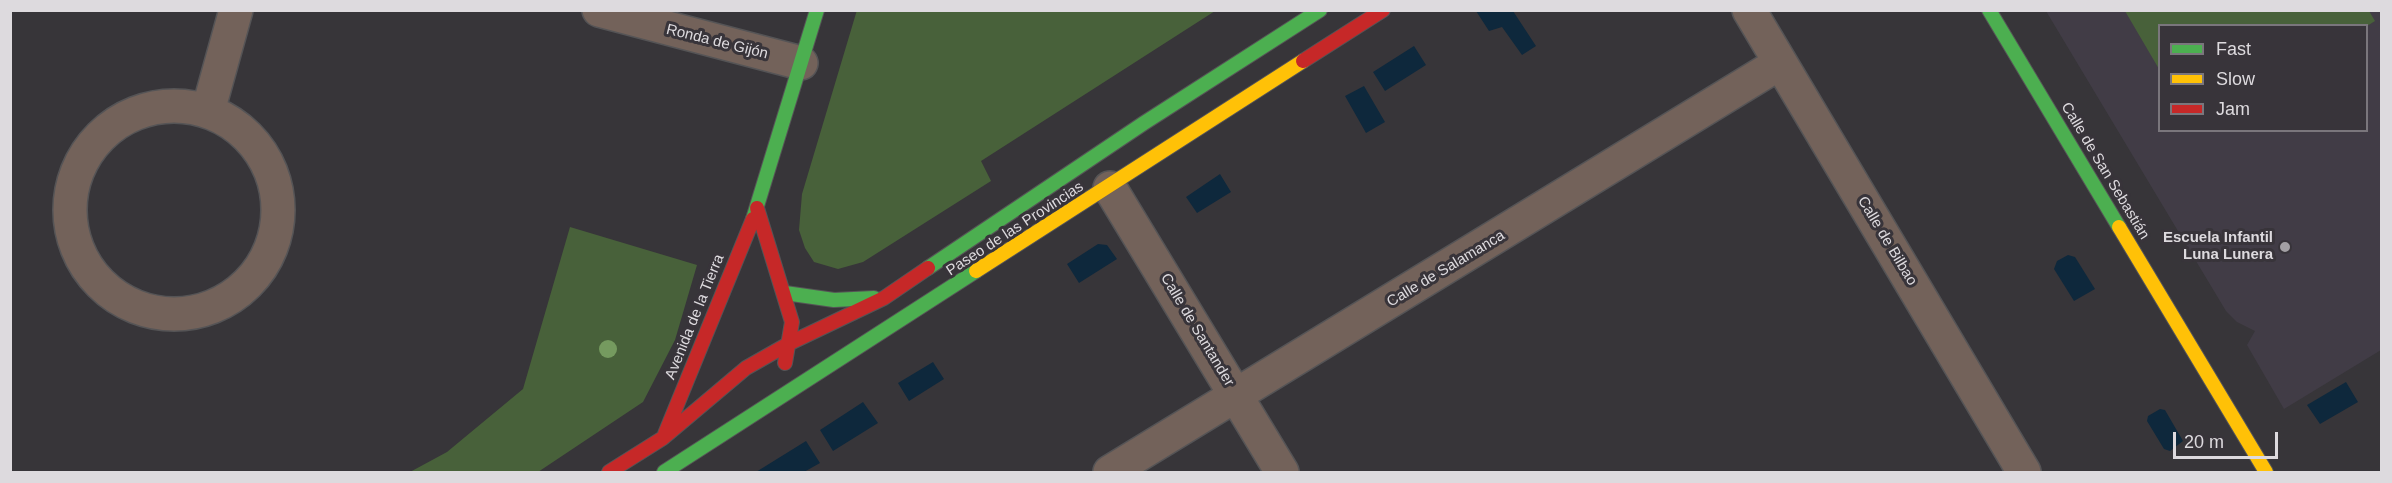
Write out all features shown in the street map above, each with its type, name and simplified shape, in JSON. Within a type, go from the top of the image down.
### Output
[{"type":"street","points":[[208,111],[236,10]]},
{"type":"street","name":"Ronda de Gijón","points":[[599,10],[801,63]]},
{"type":"street","name":"Avenida de la Tierra","points":[[663,438],[757,208],[817,10]]},
{"type":"street","name":"Paseo de las Provincias","points":[[609,472],[663,438],[746,368],[790,343],[884,298],[1144,123],[1320,10]]},
{"type":"street","name":"Paseo de las Provincias","points":[[664,472],[1110,188],[1383,10]]},
{"type":"street","name":"Calle de Bilbao","points":[[1749,10],[2024,472]]},
{"type":"street","name":"Calle de San Sebastián","points":[[1989,10],[2266,472]]},
{"type":"street","name":"Calle de Salamanca","points":[[1110,472],[1780,63]]},
{"type":"street","points":[[175,105],[208,111],[237,126],[260,149],[274,178],[279,211],[274,243],[259,272],[235,295],[206,310],[173,314],[141,309],[112,294],[89,271],[74,241],[69,209],[75,176],[90,148],[113,125],[143,110],[175,105]]},
{"type":"street","name":"Calle de Santander","points":[[1110,188],[1282,472]]},
{"type":"street","points":[[757,208],[785,293],[792,322],[790,343],[780,378],[760,412]]},
{"type":"street","points":[[785,293],[834,300],[884,298]]},
{"type":"shaded area","name":"Escuela Infantil Luna Lunera","points":[[2046,11],[2381,11],[2381,350],[2284,409],[2247,345],[2255,331],[2237,322],[2226,311]]},
{"type":"green space","points":[[857,10],[1215,11],[981,161],[991,181],[863,262],[838,269],[814,262],[805,248],[799,230],[802,194]]},
{"type":"green space","points":[[2125,11],[2369,11],[2375,21],[2368,25],[2158,24],[2158,67]]},
{"type":"green space","points":[[570,227],[697,265],[675,340],[643,402],[538,472],[410,472],[447,452],[523,389]]},
{"type":"water","points":[[1476,11],[1513,11],[1536,46],[1522,55],[1502,27],[1489,31]]},
{"type":"water","points":[[1414,46],[1426,65],[1385,91],[1373,72]]},
{"type":"water","points":[[1364,86],[1385,122],[1366,133],[1345,96]]},
{"type":"water","points":[[1220,174],[1231,192],[1197,213],[1186,197]]},
{"type":"water","points":[[1098,244],[1107,245],[1117,259],[1079,283],[1067,264]]},
{"type":"water","points":[[2068,255],[2075,257],[2095,289],[2074,301],[2054,269],[2057,261]]},
{"type":"water","points":[[933,362],[944,379],[909,401],[898,383]]},
{"type":"water","points":[[2346,382],[2358,402],[2320,424],[2307,405]]},
{"type":"water","points":[[863,402],[878,423],[833,451],[820,430]]},
{"type":"water","points":[[2160,409],[2165,410],[2183,441],[2170,451],[2164,449],[2147,421],[2148,416]]},
{"type":"water","points":[[806,441],[820,463],[804,472],[756,472]]},
{"type":"traffic: fast","points":[[753,219],[817,10]]},
{"type":"traffic: fast","points":[[928,268],[1144,123],[1320,10]]},
{"type":"traffic: fast","points":[[1989,10],[2119,227]]},
{"type":"traffic: fast","points":[[664,472],[976,271]]},
{"type":"traffic: fast","points":[[785,293],[834,300],[874,298]]},
{"type":"traffic: slow","points":[[976,271],[1303,61]]},
{"type":"traffic: slow","points":[[2119,227],[2266,472]]},
{"type":"traffic: jam","points":[[1303,61],[1383,10]]},
{"type":"traffic: jam","points":[[757,208],[792,322],[785,363]]},
{"type":"traffic: jam","points":[[665,434],[753,219]]},
{"type":"traffic: jam","points":[[609,472],[663,438],[746,368],[790,343],[884,298],[928,268]]},
{"type":"place","name":"Escuela Infantil Luna Lunera","points":[[2285,247]]}]
